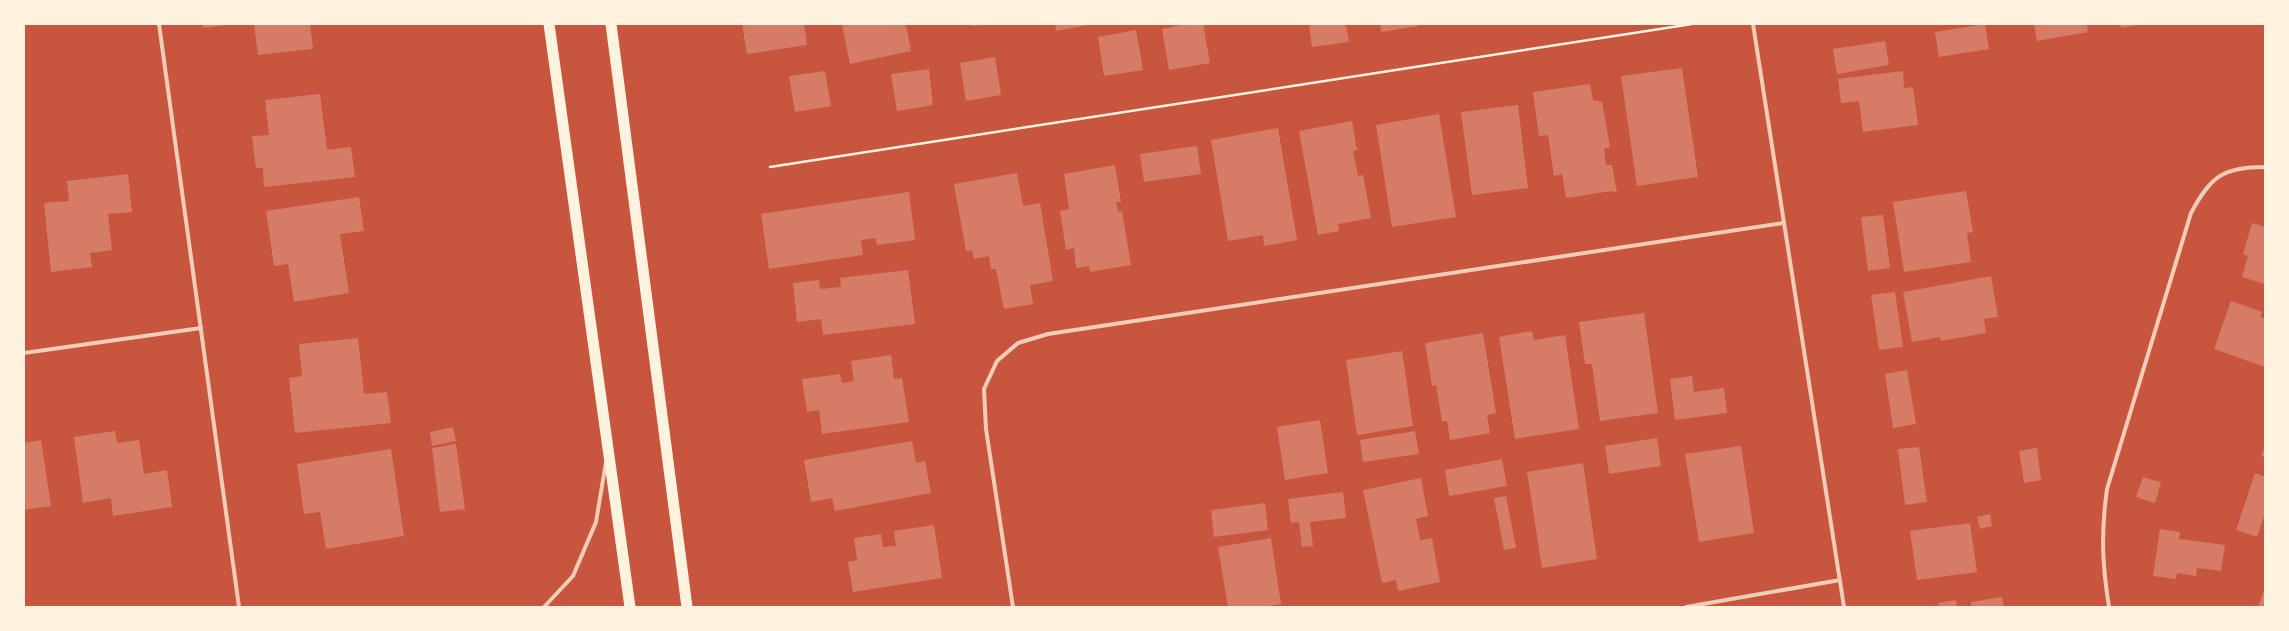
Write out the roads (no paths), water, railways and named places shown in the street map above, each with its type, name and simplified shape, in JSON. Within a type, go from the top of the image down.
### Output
[{"type":"highway","points":[[549,24],[607,452],[630,607]]},
{"type":"highway","points":[[611,24],[687,607]]},
{"type":"street","points":[[159,24],[239,607]]},
{"type":"street","points":[[1753,24],[1783,224],[1844,607]]},
{"type":"street","points":[[2109,607],[2103,567],[2102,526],[2107,489],[2191,213],[2203,191],[2222,174],[2242,167],[2265,168]]},
{"type":"street","points":[[1013,607],[986,429],[984,389],[996,361],[1018,343],[1048,334],[1783,224]]},
{"type":"street","points":[[24,353],[201,328]]},
{"type":"street","points":[[544,607],[573,576],[596,522],[607,452]]},
{"type":"street","points":[[1686,607],[1840,580]]}]
